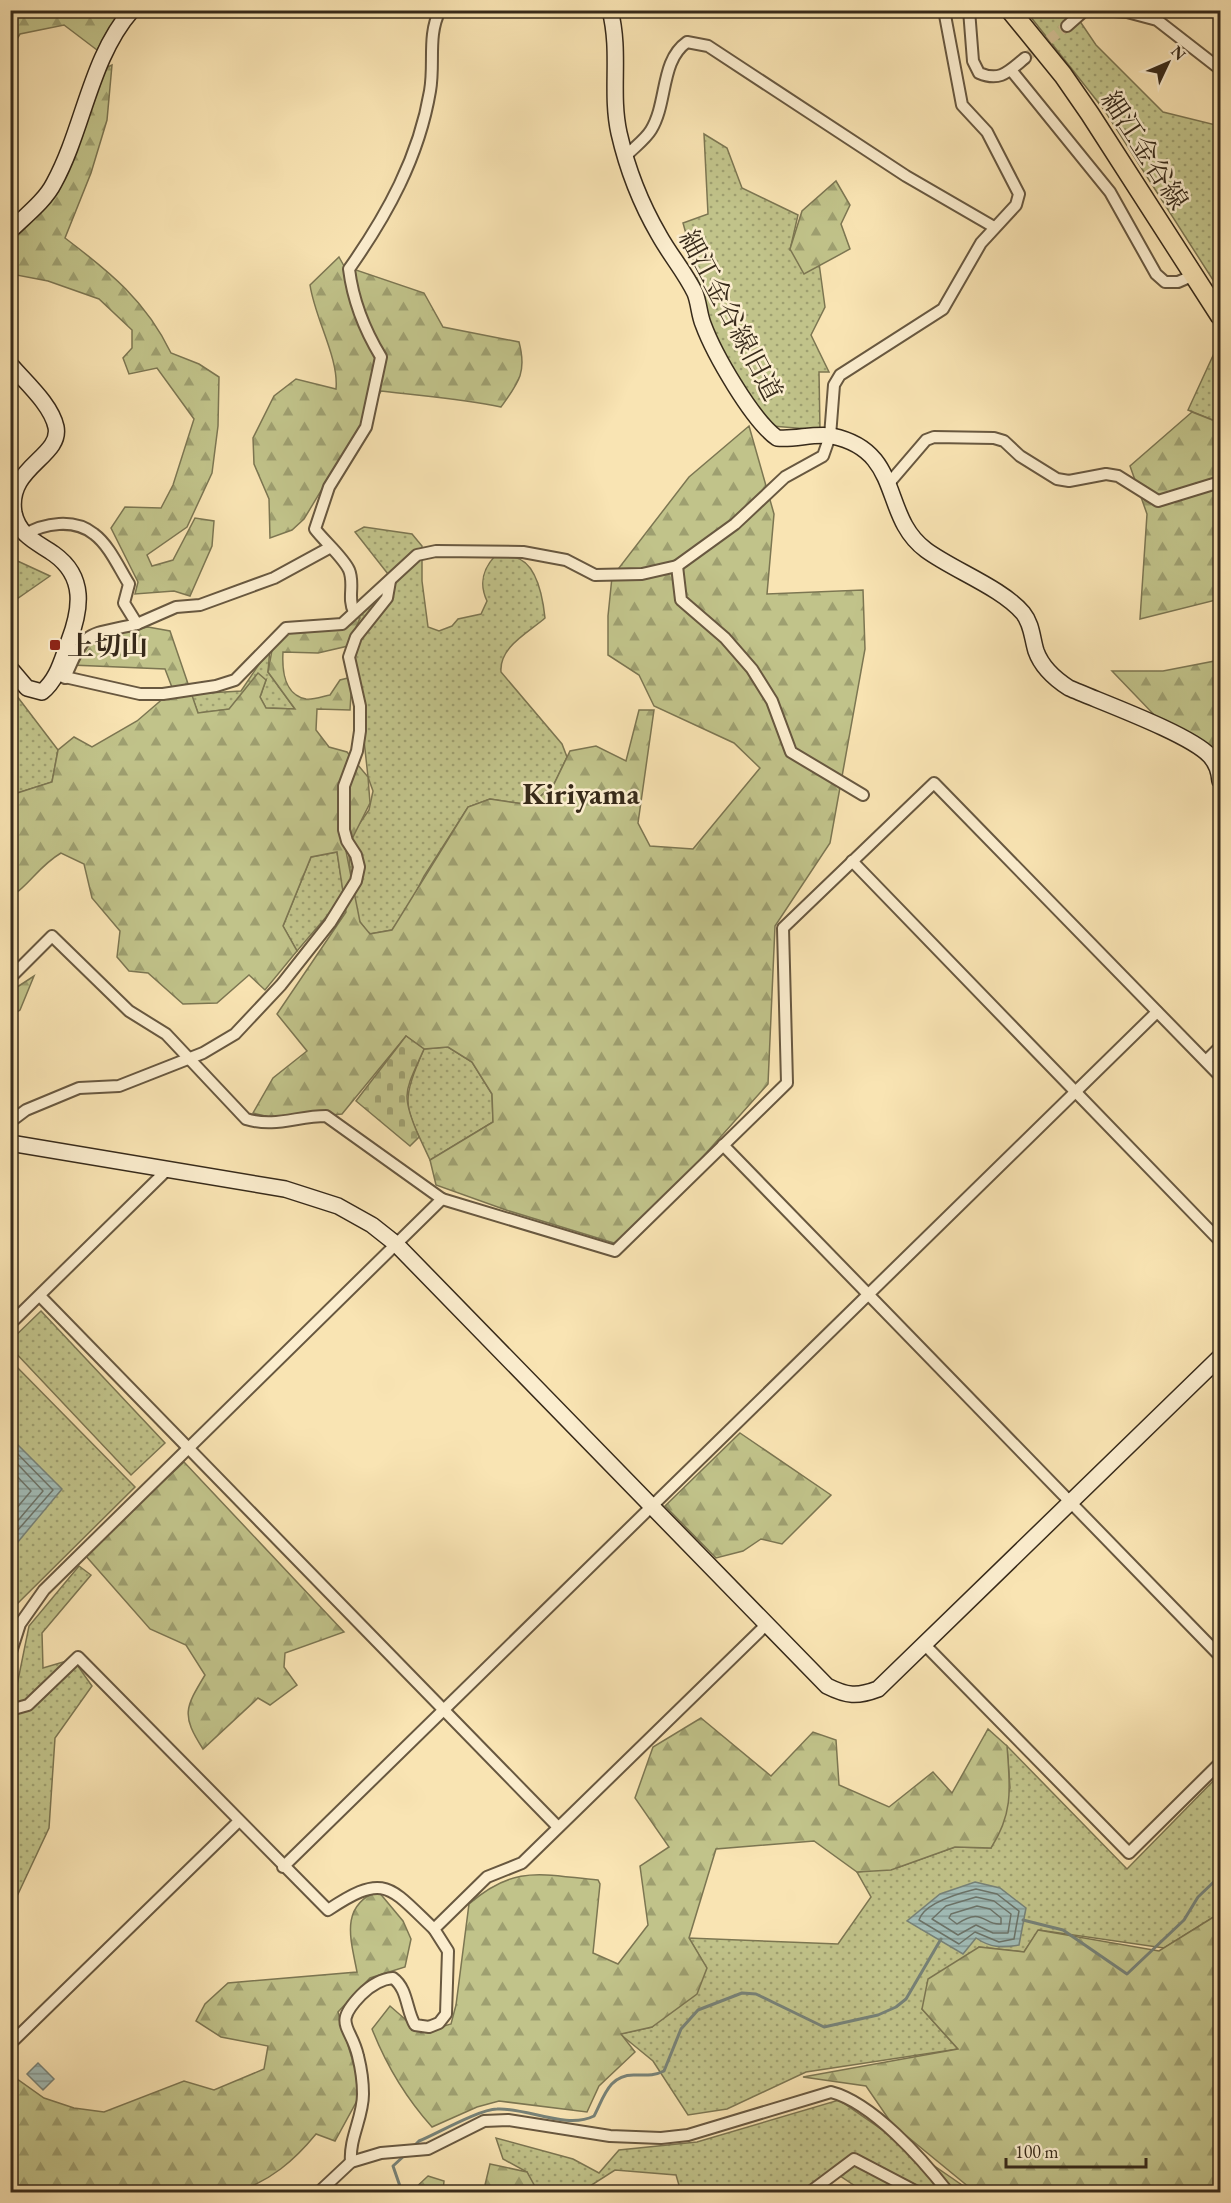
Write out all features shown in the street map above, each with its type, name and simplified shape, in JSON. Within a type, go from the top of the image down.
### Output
[{"type":"main road","name":"細江金谷線","points":[[1010,10],[1063,75]]},
{"type":"main road","name":"細江金谷線","points":[[1023,10],[1221,316]]},
{"type":"street","points":[[10,231],[54,185],[107,48],[119,26],[132,10]]},
{"type":"street","points":[[354,612],[350,601],[351,580],[348,570],[315,529],[329,487],[366,427],[381,357],[368,336],[358,312],[349,269],[405,176],[422,129],[430,90],[432,30],[440,10]]},
{"type":"street","name":"細江金谷線旧道","points":[[610,10],[617,36],[616,107],[625,157],[659,235],[696,295],[703,323],[712,345],[755,417],[777,438],[830,436],[864,450],[878,462],[890,482],[900,519],[910,536],[926,550],[1009,601],[1022,612],[1031,627],[1037,653],[1045,668],[1057,680],[1069,688],[1188,741],[1209,755],[1218,768],[1221,781]]},
{"type":"street","points":[[61,677],[140,694],[163,694],[216,686],[235,680],[286,628],[342,624],[417,555],[436,551],[523,552],[566,560],[595,575],[642,574],[677,566],[735,524],[785,477],[823,456],[830,436],[834,385],[840,375],[943,309],[981,243],[1016,205],[1019,194],[987,132],[962,105],[944,10]]},
{"type":"street","points":[[969,10],[973,62],[979,73],[992,78],[1011,70],[1025,58]]},
{"type":"street","points":[[1066,26],[1084,10]]},
{"type":"street","points":[[1101,10],[1127,12],[1157,20],[1221,69]]},
{"type":"street","points":[[625,157],[651,130],[673,55],[687,42],[708,46],[906,176],[994,227]]},
{"type":"street","points":[[1011,70],[1110,192],[1156,274],[1166,282],[1178,282],[1194,275]]},
{"type":"street","points":[[10,364],[47,410],[56,426],[56,437],[49,450],[19,480],[14,513],[24,535],[56,555],[66,567],[79,596],[79,613],[61,677]]},
{"type":"street","points":[[890,482],[926,440],[934,437],[994,438],[1004,441],[1020,456],[1057,479],[1069,482],[1106,474],[1118,476],[1158,501],[1221,482]]},
{"type":"street","points":[[24,535],[50,524],[74,525],[94,533],[129,584],[124,603],[136,624]]},
{"type":"street","points":[[10,668],[27,688],[35,692],[42,692],[61,677],[80,644],[89,636],[136,624],[176,608],[200,605],[274,578],[329,548]]},
{"type":"street","points":[[677,566],[681,600],[725,638],[752,669],[772,701],[791,752],[863,795]]},
{"type":"street","points":[[10,1122],[26,1110],[79,1088],[119,1086],[190,1058],[235,1034],[280,985],[330,923],[356,881],[359,867],[356,855],[346,841],[344,830],[344,786],[357,751],[360,731],[360,706],[349,657],[356,637],[387,598],[390,581]]},
{"type":"street","points":[[10,978],[52,936],[129,1011],[166,1034],[246,1119],[263,1124],[280,1124],[309,1116],[326,1116],[442,1199],[615,1251],[786,1083],[783,928],[934,783],[1221,1076]]},
{"type":"street","points":[[852,861],[1221,1241]]},
{"type":"street","points":[[283,1867],[1157,1012]]},
{"type":"street","points":[[1206,1061],[1221,1047]]},
{"type":"street","points":[[10,1143],[285,1189],[338,1206],[372,1225],[396,1244],[827,1686],[848,1696],[861,1696],[878,1689],[1221,1357]]},
{"type":"street","points":[[723,1145],[1221,1656]]},
{"type":"street","points":[[10,1324],[168,1169]]},
{"type":"street","points":[[10,1654],[20,1624],[44,1590],[442,1199]]},
{"type":"street","points":[[40,1296],[558,1827]]},
{"type":"street","points":[[434,1929],[487,1877],[522,1863],[767,1624]]},
{"type":"street","points":[[925,1645],[1128,1852],[1221,1762]]},
{"type":"street","points":[[10,1710],[28,1705],[78,1657],[328,1910],[367,1887],[385,1889],[397,1894],[434,1929],[448,1951],[446,2014],[439,2023],[429,2027],[415,2025],[408,2013],[400,1985],[393,1978],[368,1988],[348,2008],[344,2026],[358,2055],[363,2094],[359,2119],[350,2148],[351,2162]]},
{"type":"street","points":[[10,2044],[239,1821]]},
{"type":"street","points":[[320,2193],[351,2162],[381,2153],[428,2149],[484,2121],[508,2120],[610,2136],[661,2138],[688,2135],[831,2092],[849,2097],[917,2153],[948,2193]]},
{"type":"street","points":[[810,2193],[854,2159],[917,2193]]},
{"type":"green space","points":[[11,11],[121,11],[97,50],[64,25],[20,34],[11,49]]},
{"type":"green space","points":[[1026,11],[1073,11],[1096,45],[1163,112],[1220,126],[1220,291],[1105,111]]},
{"type":"green space","points":[[112,65],[107,120],[91,173],[65,238],[112,276],[138,303],[171,353],[199,364],[219,377],[218,426],[212,473],[187,527],[147,555],[152,566],[173,560],[195,518],[214,521],[212,546],[190,596],[174,591],[135,594],[138,582],[111,528],[125,507],[161,508],[173,485],[194,419],[157,368],[129,374],[123,358],[132,348],[132,330],[99,299],[48,281],[11,274],[10,237],[54,193],[103,69]]},
{"type":"green space","points":[[704,134],[727,148],[742,188],[798,215],[790,250],[819,263],[825,307],[811,335],[829,372],[819,372],[820,430],[772,426],[736,376],[693,281],[698,277],[683,223],[708,214]]},
{"type":"green space","points":[[836,181],[850,205],[841,224],[850,249],[804,274],[790,249],[802,211]]},
{"type":"green space","points":[[339,257],[344,266],[424,293],[443,327],[519,342],[522,369],[513,391],[501,407],[456,399],[381,391],[304,519],[292,530],[270,538],[269,499],[254,464],[253,438],[274,396],[296,379],[336,389],[334,364],[310,285]]},
{"type":"green space","points":[[1217,347],[1220,353],[1220,423],[1188,410]]},
{"type":"green space","points":[[1192,412],[1220,423],[1220,599],[1140,619],[1147,514],[1130,466]]},
{"type":"green space","points":[[749,426],[774,514],[767,594],[863,590],[865,649],[830,843],[775,926],[768,1084],[647,1219],[614,1243],[506,1210],[436,1185],[430,1160],[493,1122],[492,1094],[472,1062],[448,1047],[424,1049],[406,1036],[342,1114],[280,1120],[253,1113],[273,1078],[307,1051],[277,1014],[346,912],[337,852],[311,857],[283,926],[297,951],[265,990],[249,975],[217,1003],[183,1004],[148,973],[129,971],[117,957],[120,931],[92,898],[84,864],[61,853],[11,897],[11,795],[52,782],[58,750],[74,737],[92,747],[137,721],[173,690],[165,669],[72,665],[93,637],[148,627],[170,631],[198,713],[229,709],[258,673],[266,680],[260,697],[266,708],[295,709],[268,672],[272,650],[287,633],[355,617],[360,618],[348,646],[318,653],[283,652],[283,659],[284,673],[289,687],[299,697],[306,699],[330,695],[340,680],[352,677],[350,710],[317,709],[316,730],[329,747],[347,752],[368,777],[370,803],[346,851],[360,922],[370,934],[392,930],[468,807],[490,799],[531,805],[554,784],[570,751],[596,746],[626,761],[639,710],[654,710],[638,823],[650,846],[693,849],[760,768],[734,743],[654,706],[639,675],[608,655],[608,616],[612,577],[689,477]]},
{"type":"green space","points":[[364,527],[412,534],[422,546],[422,581],[428,627],[439,631],[452,626],[458,619],[481,614],[487,601],[483,589],[483,577],[495,556],[514,557],[522,560],[528,566],[537,582],[545,618],[510,648],[502,663],[501,672],[562,744],[567,757],[554,784],[531,805],[490,799],[468,807],[424,876],[409,906],[392,930],[369,934],[357,918],[350,872],[348,840],[369,810],[373,791],[368,777],[364,740],[366,723],[350,661],[356,637],[359,607],[388,574],[355,532]]},
{"type":"green space","points":[[11,558],[50,576],[11,603]]},
{"type":"green space","points":[[270,648],[268,672],[295,709],[266,708],[260,697],[266,680],[232,709],[198,713],[191,694],[241,691]]},
{"type":"green space","points":[[1220,660],[1220,761],[1161,722],[1112,671],[1163,671]]},
{"type":"green space","points":[[10,687],[58,750],[52,782],[11,795]]},
{"type":"green space","points":[[337,852],[344,896],[297,951],[283,926],[311,857]]},
{"type":"green space","points":[[34,976],[20,1010],[11,1016],[11,991]]},
{"type":"green space","points":[[406,1036],[424,1049],[407,1093],[409,1111],[419,1137],[410,1146],[356,1101]]},
{"type":"green space","points":[[448,1047],[472,1062],[492,1094],[493,1122],[430,1160],[411,1116],[408,1095],[424,1049]]},
{"type":"green space","points":[[41,1311],[165,1443],[131,1475],[11,1348],[11,1340]]},
{"type":"green space","points":[[11,1361],[135,1487],[11,1610]]},
{"type":"green space","points":[[740,1433],[831,1495],[782,1544],[761,1539],[743,1551],[716,1558],[665,1506]]},
{"type":"green space","points":[[184,1462],[344,1632],[285,1653],[284,1667],[297,1685],[270,1705],[258,1698],[203,1749],[191,1728],[188,1712],[193,1696],[205,1675],[186,1645],[150,1629],[85,1555]]},
{"type":"green space","points":[[79,1566],[91,1575],[42,1633],[43,1668],[73,1659],[92,1686],[55,1738],[49,1828],[11,1909],[10,1739],[14,1700],[29,1626]]},
{"type":"green space","points":[[701,1718],[771,1776],[813,1732],[836,1740],[839,1785],[889,1807],[933,1772],[952,1793],[988,1729],[1007,1746],[1009,1799],[1004,1823],[991,1848],[955,1847],[891,1870],[857,1872],[814,1841],[716,1849],[689,1938],[707,1968],[697,1994],[652,2027],[621,2034],[635,2052],[599,2086],[587,2112],[499,2101],[477,2107],[432,2127],[398,2081],[372,2029],[390,2006],[421,2033],[451,2024],[456,2005],[469,1904],[485,1891],[515,1878],[545,1875],[598,1880],[600,1884],[593,1953],[618,1964],[648,1925],[640,1866],[669,1847],[635,1798],[653,1747]]},
{"type":"green space","points":[[1007,1746],[1127,1869],[1220,1774],[1220,1913],[1164,1948],[1039,1930],[1024,1952],[979,1947],[922,2009],[958,2049],[806,2072],[727,2109],[688,2115],[653,2061],[620,2034],[652,2027],[704,1964],[689,1938],[838,1944],[871,1897],[857,1872],[899,1867],[955,1847],[991,1848],[1010,1788]]},
{"type":"green space","points":[[378,1891],[403,1921],[411,1939],[405,1967],[370,1978],[338,2012],[356,2072],[359,2097],[335,2141],[316,2134],[281,2169],[237,2192],[11,2192],[10,2074],[44,2098],[74,2108],[104,2112],[184,2081],[214,2090],[264,2069],[268,2046],[221,2037],[196,2021],[205,2004],[228,1983],[357,1972],[351,1936],[353,1915],[357,1905]]},
{"type":"green space","points":[[1220,1913],[1220,2186],[1179,2192],[975,2192],[892,2124],[866,2086],[803,2077],[958,2049],[922,2009],[928,1979],[979,1947],[1024,1952],[1038,1930],[1159,1951]]},
{"type":"green space","points":[[839,2100],[972,2192],[864,2192],[840,2176],[816,2192],[681,2192],[676,2175],[615,2170],[590,2186],[594,2192],[535,2192],[527,2172],[503,2159],[496,2138],[573,2159],[599,2173],[619,2150],[697,2142]]},
{"type":"green space","points":[[490,2164],[527,2172],[538,2192],[494,2192],[485,2185]]},
{"type":"green space","points":[[428,2176],[444,2181],[443,2192],[411,2192]]},
{"type":"green space","points":[[1220,2186],[1220,2192],[1179,2192]]},
{"type":"water","points":[[10,1437],[62,1489],[17,1543],[11,1545]]},
{"type":"water","points":[[975,1882],[1000,1888],[1026,1908],[1019,1945],[996,1946],[976,1938],[963,1954],[907,1921],[940,1894]]},
{"type":"water","points":[[38,2063],[54,2079],[43,2090],[27,2074]]},
{"type":"waterway","points":[[1023,1920],[1063,1930],[1127,1974],[1184,1920],[1198,1897],[1220,1876]]},
{"type":"waterway","points":[[414,2146],[419,2141],[458,2122],[489,2110],[508,2109],[571,2121],[594,2116],[608,2088],[619,2078],[664,2071],[681,2029],[698,2010],[742,1993],[756,1994],[824,2027],[878,2015],[896,2007],[906,1999],[941,1939]]},
{"type":"waterway","points":[[402,2192],[393,2166],[405,2155]]},
{"type":"tunnel","points":[[1025,58],[1067,26]]},
{"type":"place","name":"上切山","points":[[55,645]]},
{"type":"district","name":"Kiriyama","points":[[581,793]]}]
